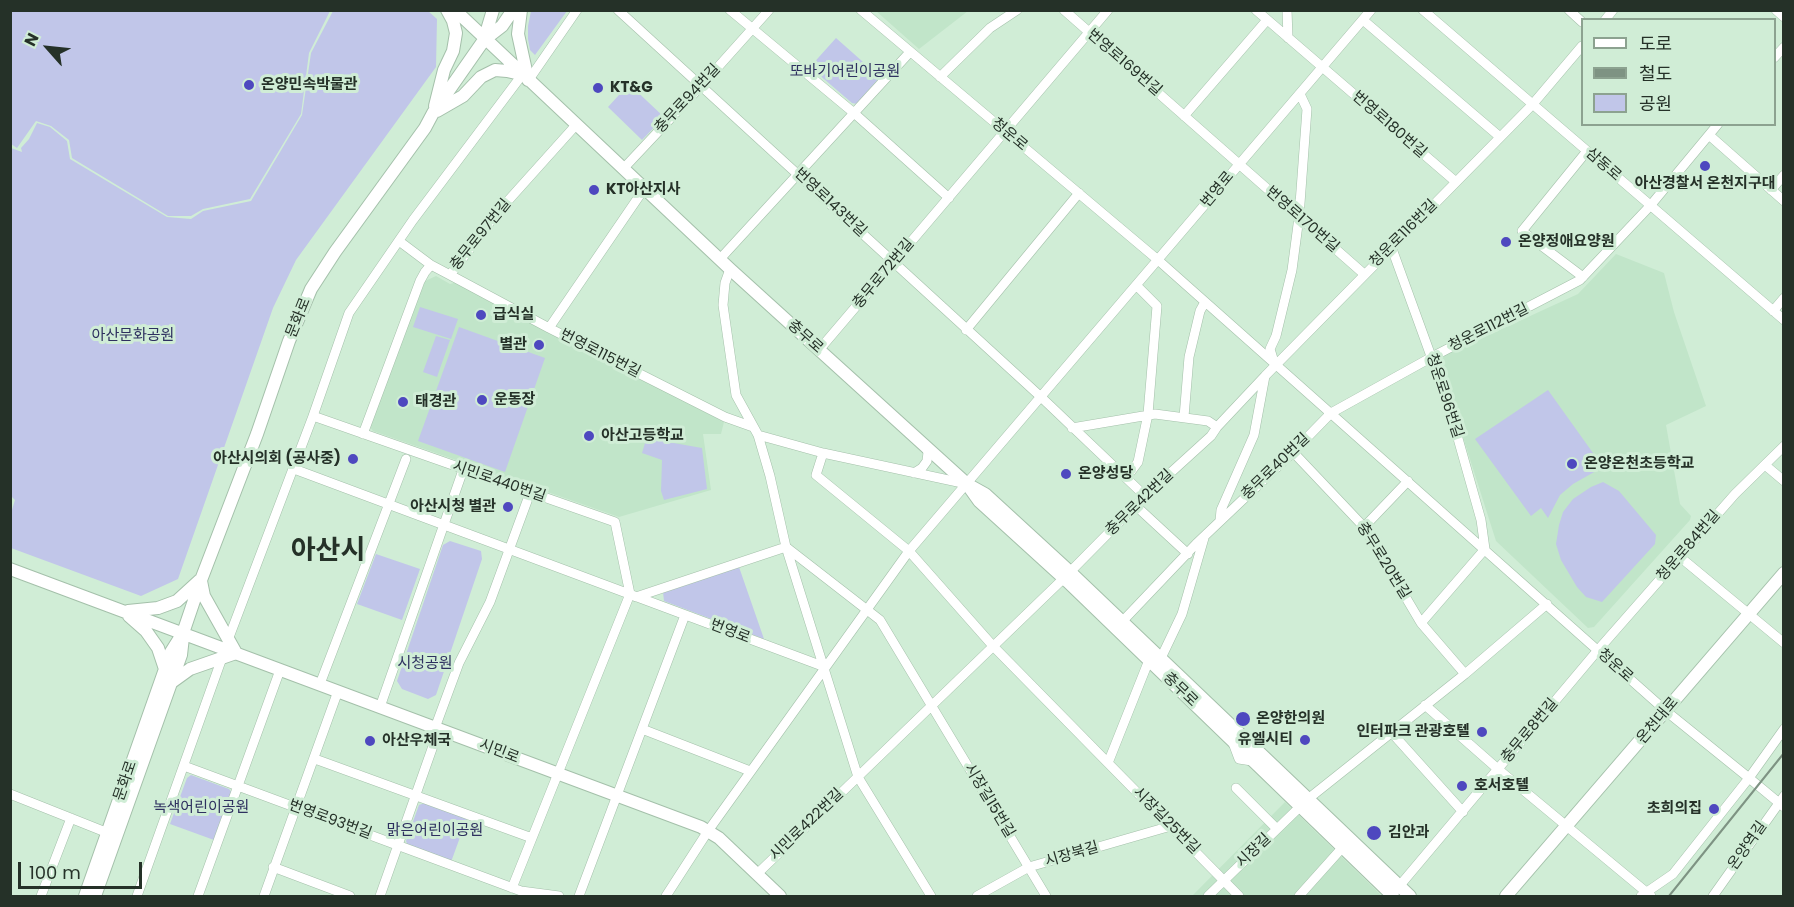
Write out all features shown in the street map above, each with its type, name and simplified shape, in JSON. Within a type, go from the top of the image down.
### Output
[{"type":"main road","points":[[434,113],[444,70],[453,51],[456,33],[447,10]]},
{"type":"main road","name":"충무로","points":[[455,10],[484,40],[720,260],[967,484],[979,501],[1067,575],[1304,803],[1394,894]]},
{"type":"main road","name":"문화로","points":[[87,896],[171,652],[183,633],[289,341],[311,289],[484,40],[493,10]]},
{"type":"main road","name":"문화로","points":[[484,40],[502,26],[513,10]]},
{"type":"main road","points":[[521,10],[518,34],[525,78]]},
{"type":"main road","points":[[434,113],[463,96],[481,77],[495,70],[507,71],[525,78]]},
{"type":"main road","name":"시민로","points":[[10,569],[708,831],[780,897]]},
{"type":"main road","name":"온천대로","points":[[1506,897],[1569,829],[1751,616],[1784,573]]},
{"type":"main road","points":[[124,611],[158,608],[177,601],[201,580]]},
{"type":"main road","points":[[172,682],[190,669],[236,653],[204,596],[201,580]]},
{"type":"main road","name":"온천대로","points":[[1751,616],[1784,584]]},
{"type":"main road","points":[[124,611],[146,631],[159,648],[165,669]]},
{"type":"main road","name":"문화로","points":[[87,896],[172,682],[181,655],[183,633]]},
{"type":"main road","name":"충무로","points":[[1155,659],[1233,743],[1304,803],[1342,848],[1394,894],[1410,897]]},
{"type":"main road","name":"온천대로","points":[[1516,897],[1569,829]]},
{"type":"street","points":[[228,640],[294,469],[349,313],[399,241],[577,10]]},
{"type":"street","name":"번영로143번길","points":[[618,10],[1041,397]]},
{"type":"street","points":[[730,10],[854,113],[949,198]]},
{"type":"street","name":"충무로94번길","points":[[623,169],[769,10]]},
{"type":"street","name":"청운로","points":[[861,10],[1158,260],[1668,713],[1782,802]]},
{"type":"street","points":[[940,77],[990,28],[1017,10]]},
{"type":"street","name":"번영로169번길","points":[[1064,10],[1240,165]]},
{"type":"street","name":"충무로72번길","points":[[819,350],[1108,10]]},
{"type":"street","name":"번영로180번길","points":[[1256,10],[1456,182]]},
{"type":"street","points":[[1287,10],[1288,38]]},
{"type":"street","name":"번영로","points":[[666,897],[750,771],[909,551],[1371,10]]},
{"type":"street","name":"삼동로","points":[[1423,10],[1784,320]]},
{"type":"street","points":[[1569,10],[1581,21]]},
{"type":"street","points":[[1776,10],[1784,17]]},
{"type":"street","points":[[1363,20],[1500,137]]},
{"type":"street","points":[[1184,116],[1267,21]]},
{"type":"street","name":"청운로116번길","points":[[1276,364],[1532,105],[1581,47]]},
{"type":"street","points":[[720,260],[910,52]]},
{"type":"street","points":[[1276,364],[1270,349],[1276,336],[1292,270],[1299,217],[1306,109],[1300,94]]},
{"type":"street","name":"충무로97번길","points":[[363,434],[420,281],[431,265],[450,275],[497,213],[576,125]]},
{"type":"street","name":"청운로112번길","points":[[1331,413],[1583,277],[1650,206],[1717,126]]},
{"type":"street","points":[[1710,135],[1784,201]]},
{"type":"street","points":[[1583,277],[1521,231],[1587,150]]},
{"type":"street","name":"번영로170번길","points":[[1240,165],[1364,274]]},
{"type":"street","points":[[1771,190],[1784,175]]},
{"type":"street","points":[[549,328],[644,189]]},
{"type":"street","points":[[966,330],[1079,193]]},
{"type":"street","points":[[399,241],[431,265]]},
{"type":"street","name":"청운로96번길","points":[[1391,246],[1432,357],[1481,520],[1485,549]]},
{"type":"street","points":[[730,268],[724,283],[723,304],[736,395],[755,431],[770,476],[786,547],[825,667]]},
{"type":"street","name":"번영로115번길","points":[[450,275],[549,328],[755,431],[823,453],[967,484]]},
{"type":"street","points":[[1126,478],[1138,462],[1148,414],[1157,306],[1136,285]]},
{"type":"street","points":[[1773,311],[1784,298]]},
{"type":"street","points":[[1184,417],[1190,357],[1200,311],[1205,302]]},
{"type":"street","name":"충무로42번길","points":[[1067,575],[1145,496],[1211,436],[1276,364]]},
{"type":"street","name":"충무로40번길","points":[[1220,521],[1221,510],[1254,435],[1265,376]]},
{"type":"street","points":[[1041,397],[1145,496]]},
{"type":"street","name":"충무로40번길","points":[[1119,625],[1205,535],[1331,413]]},
{"type":"street","points":[[1072,428],[1148,414],[1208,421],[1217,427]]},
{"type":"street","name":"시민로440번길","points":[[313,416],[615,522],[633,596]]},
{"type":"street","points":[[914,473],[927,461],[928,452],[923,444]]},
{"type":"street","name":"청운로84번길","points":[[1598,650],[1735,494],[1784,446]]},
{"type":"street","name":"충무로20번길","points":[[1293,452],[1364,527],[1421,623],[1465,674]]},
{"type":"street","points":[[823,453],[816,475],[909,551],[993,646]]},
{"type":"street","points":[[320,684],[406,459]]},
{"type":"street","points":[[1766,465],[1784,481]]},
{"type":"street","points":[[294,469],[633,596],[786,547]]},
{"type":"street","points":[[380,707],[463,470]]},
{"type":"street","points":[[1364,527],[1408,482]]},
{"type":"street","points":[[380,897],[459,663],[490,602],[531,493]]},
{"type":"street","points":[[1136,507],[1188,554]]},
{"type":"street","name":"충무로","points":[[1155,659],[1182,614],[1205,535]]},
{"type":"street","points":[[786,547],[880,620],[931,707]]},
{"type":"street","points":[[1421,623],[1485,549]]},
{"type":"street","points":[[1680,557],[1784,643]]},
{"type":"street","name":"시민로422번길","points":[[756,874],[1067,575]]},
{"type":"street","points":[[514,891],[532,838],[633,596]]},
{"type":"street","name":"번영로","points":[[633,596],[825,667]]},
{"type":"street","points":[[1304,803],[1465,674],[1547,604]]},
{"type":"street","points":[[579,897],[685,615]]},
{"type":"street","name":"시장길25번길","points":[[993,646],[1239,897]]},
{"type":"street","name":"충무로8번길","points":[[1394,894],[1598,650]]},
{"type":"street","points":[[137,897],[222,658]]},
{"type":"street","points":[[1108,763],[1155,659]]},
{"type":"street","name":"시민로422번길","points":[[825,667],[858,777]]},
{"type":"street","points":[[198,897],[280,670]]},
{"type":"street","points":[[264,897],[338,691]]},
{"type":"street","points":[[1425,705],[1646,895],[1673,874],[1749,778],[1784,729]]},
{"type":"street","name":"시장길15번길","points":[[931,707],[1046,897]]},
{"type":"street","points":[[642,729],[750,771]]},
{"type":"street","points":[[1392,733],[1463,812]]},
{"type":"street","points":[[315,759],[532,838]]},
{"type":"street","name":"번영로93번길","points":[[184,766],[514,891],[559,897]]},
{"type":"street","points":[[858,777],[931,897]]},
{"type":"street","points":[[1236,788],[1277,829]]},
{"type":"street","points":[[10,794],[108,833]]},
{"type":"street","name":"온양역길","points":[[1713,897],[1782,802]]},
{"type":"street","name":"시장길","points":[[1208,897],[1304,803]]},
{"type":"street","points":[[41,897],[71,818]]},
{"type":"street","name":"시장북길","points":[[977,897],[1029,867],[1171,826]]},
{"type":"street","points":[[1299,897],[1342,848]]},
{"type":"street","points":[[273,867],[350,897]]},
{"type":"shaded area","points":[[876,11],[968,11],[919,49]]},
{"type":"shaded area","name":"온양온천초등학교","points":[[1616,254],[1664,273],[1674,312],[1706,406],[1666,425],[1680,504],[1691,516],[1690,520],[1594,627],[1588,628],[1496,541],[1440,365],[1443,356],[1578,294]]},
{"type":"shaded area","points":[[436,276],[450,284],[458,282],[724,422],[721,434],[703,434],[711,490],[619,517],[373,431],[370,427],[425,281]]},
{"type":"shaded area","points":[[1285,802],[1382,896],[1192,896]]},
{"type":"green space","name":"온양민속박물관","points":[[11,10],[330,11],[309,53],[301,114],[250,199],[203,209],[191,216],[168,216],[72,158],[69,140],[51,126],[36,121],[17,148],[11,144]]},
{"type":"green space","name":"아산문화공원","points":[[333,11],[428,11],[437,19],[436,67],[296,260],[273,308],[178,579],[141,596],[11,548],[11,513],[15,500],[10,495],[11,148],[22,152],[21,148],[29,139],[37,123],[50,127],[67,141],[70,159],[167,217],[191,219],[203,211],[251,201],[302,115],[311,53]]},
{"type":"green space","points":[[531,11],[567,11],[535,55],[530,50],[528,39]]},
{"type":"green space","name":"또바기어린이공원","points":[[836,38],[880,77],[857,104],[852,103],[810,67]]},
{"type":"green space","points":[[629,84],[664,117],[642,140],[608,107]]},
{"type":"green space","points":[[420,307],[458,319],[451,339],[413,327]]},
{"type":"green space","name":"운동장","points":[[459,327],[545,358],[505,472],[418,441]]},
{"type":"green space","points":[[436,336],[450,340],[437,377],[423,372]]},
{"type":"green space","points":[[1548,390],[1603,467],[1573,484],[1560,495],[1548,518],[1541,508],[1531,516],[1475,439]]},
{"type":"green space","points":[[648,433],[663,437],[662,441],[702,448],[707,489],[664,500],[661,491],[662,460],[642,453]]},
{"type":"green space","points":[[1603,482],[1619,491],[1656,535],[1655,544],[1602,602],[1586,597],[1577,587],[1561,560],[1556,544],[1563,512],[1573,499]]},
{"type":"green space","name":"시청공원","points":[[450,541],[481,551],[482,559],[436,695],[428,699],[402,689],[397,681],[443,545]]},
{"type":"green space","points":[[376,554],[420,569],[402,620],[357,604]]},
{"type":"green space","points":[[739,567],[764,639],[664,601],[663,592]]},
{"type":"green space","name":"녹색어린이공원","points":[[191,775],[229,789],[232,793],[214,840],[170,824],[187,778]]},
{"type":"green space","name":"맑은어린이공원","points":[[425,803],[467,818],[451,862],[408,846],[406,841],[419,805]]},
{"type":"railway","points":[[1669,896],[1784,753]]},
{"type":"place","name":"온양민속박물관","points":[[249,85]]},
{"type":"place","name":"KT&G","points":[[598,88]]},
{"type":"place","name":"아산경찰서 온천지구대","points":[[1705,166]]},
{"type":"place","name":"KT아산지사","points":[[594,190]]},
{"type":"place","name":"온양정애요양원","points":[[1506,242]]},
{"type":"place","name":"급식실","points":[[481,315]]},
{"type":"place","name":"별관","points":[[539,345]]},
{"type":"place","name":"운동장","points":[[482,400]]},
{"type":"place","name":"태경관","points":[[403,402]]},
{"type":"place","name":"아산고등학교","points":[[589,436]]},
{"type":"place","name":"아산시의회 (공사중)","points":[[353,459]]},
{"type":"place","name":"온양온천초등학교","points":[[1572,464]]},
{"type":"place","name":"온양성당","points":[[1066,474]]},
{"type":"place","name":"아산시청 별관","points":[[508,507]]},
{"type":"place","name":"온양한의원","points":[[1243,719]]},
{"type":"place","name":"인터파크 관광호텔","points":[[1482,732]]},
{"type":"place","name":"유엘시티","points":[[1305,740]]},
{"type":"place","name":"아산우체국","points":[[370,741]]},
{"type":"place","name":"호서호텔","points":[[1462,786]]},
{"type":"place","name":"초희의집","points":[[1714,809]]},
{"type":"place","name":"김안과","points":[[1374,833]]},
{"type":"district","name":"아산시","points":[[328,552]]}]
